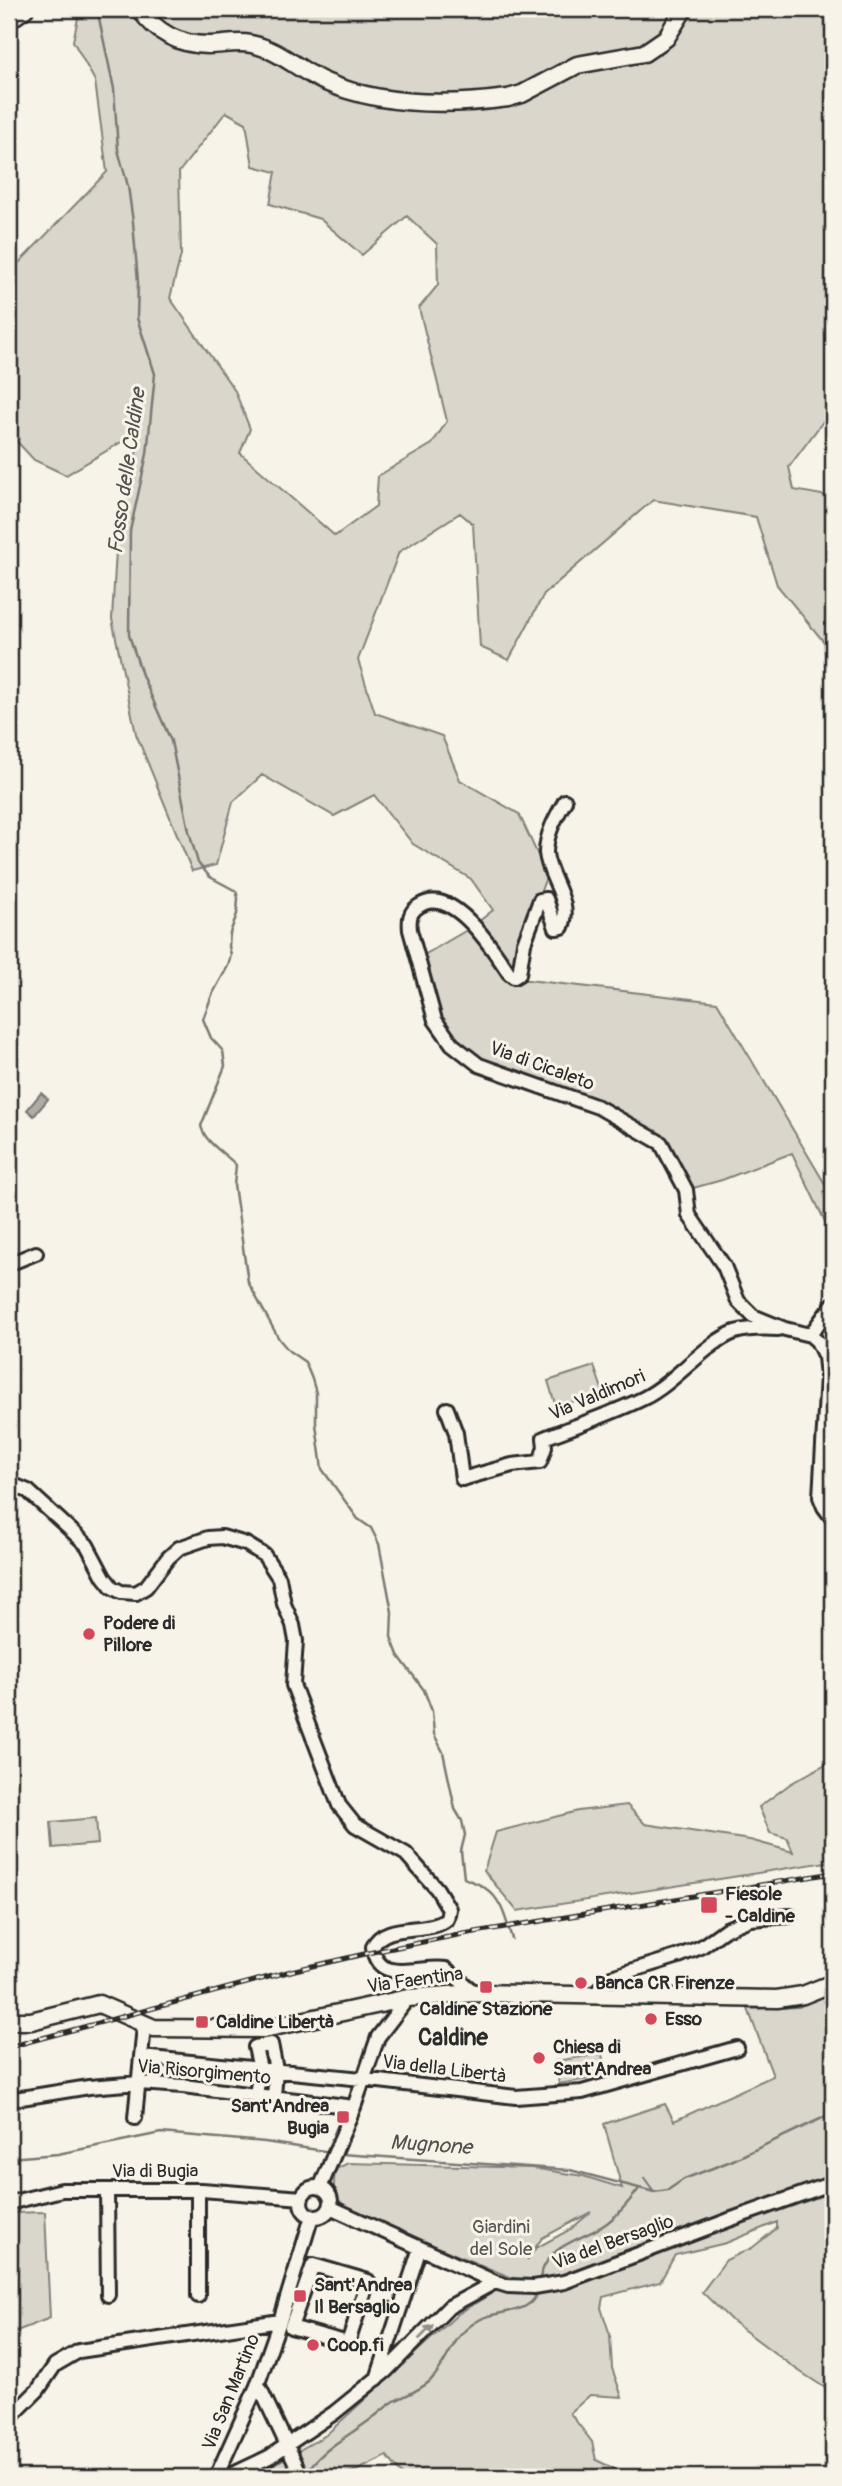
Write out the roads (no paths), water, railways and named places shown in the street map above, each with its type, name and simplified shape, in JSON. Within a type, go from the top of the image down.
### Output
[{"type":"main road","points":[[9,19],[25,9]]},
{"type":"main road","points":[[140,9],[152,24],[175,39],[208,45],[250,43],[271,51],[318,78],[348,90],[393,100],[431,102],[509,98],[577,65],[644,53],[666,38],[684,9]]},
{"type":"main road","name":"Via Faentina","points":[[9,2021],[31,2021],[99,2004],[144,2026],[264,2029],[408,1998],[475,1993],[777,1999],[803,1995],[833,1983]]},
{"type":"street","name":"Via di Cicaleto","points":[[565,801],[555,817],[547,846],[548,864],[564,904],[564,923],[562,927],[556,928],[546,899],[540,900],[527,933],[519,974],[514,977],[509,973],[478,930],[450,904],[435,900],[420,905],[412,912],[408,920],[410,930],[435,1020],[452,1044],[479,1065],[598,1107],[662,1143],[686,1190],[689,1215],[724,1266],[738,1301],[753,1316],[785,1329],[810,1335]]},
{"type":"street","points":[[9,1264],[36,1253]]},
{"type":"street","points":[[833,1304],[810,1335],[817,1341],[825,1357],[827,1376],[820,1497],[833,1519]]},
{"type":"street","name":"Via Valdimori","points":[[447,1409],[457,1433],[462,1479],[540,1461],[545,1447],[544,1437],[643,1399],[663,1387],[716,1343],[734,1333],[756,1328],[785,1329]]},
{"type":"street","points":[[9,1483],[28,1491],[87,1545],[104,1577],[112,1587],[121,1592],[136,1593],[146,1587],[179,1548],[208,1538],[222,1537],[246,1544],[264,1555],[279,1578],[284,1604],[293,1625],[296,1641],[293,1685],[339,1805],[355,1825],[406,1854],[448,1906],[449,1915],[443,1923],[394,1932],[377,1940],[373,1947],[376,1962],[389,1970],[446,1969],[475,1993]]},
{"type":"street","points":[[595,1994],[611,1977],[701,1947],[726,1929],[750,1919],[790,1916]]},
{"type":"street","points":[[320,2188],[354,2107],[378,2037],[408,1998]]},
{"type":"street","points":[[135,2118],[144,2026]]},
{"type":"street","points":[[256,2095],[260,2068],[255,2047],[271,2044],[276,2070],[274,2097]]},
{"type":"street","name":"Via della Libertà","points":[[141,2057],[516,2097],[582,2092],[737,2048]]},
{"type":"street","name":"Via Risorgimento","points":[[9,2101],[89,2087],[139,2083],[183,2085],[354,2107]]},
{"type":"street","name":"Via del Bersaglio","points":[[330,2207],[495,2282],[508,2286],[539,2286],[564,2282],[833,2183]]},
{"type":"street","points":[[320,2188],[330,2197],[330,2207],[324,2215],[312,2216],[304,2211],[302,2198],[308,2190],[320,2188]]},
{"type":"street","name":"Via di Bugia","points":[[9,2203],[62,2190],[198,2190],[302,2198]]},
{"type":"street","points":[[107,2190],[108,2295]]},
{"type":"street","points":[[198,2190],[198,2296]]},
{"type":"street","name":"Via San Martino","points":[[216,2477],[257,2386],[312,2216]]},
{"type":"street","points":[[377,2379],[420,2248]]},
{"type":"street","points":[[313,2265],[368,2281],[348,2343],[291,2327],[313,2265]]},
{"type":"street","points":[[227,2477],[288,2445],[377,2379],[449,2307],[495,2282]]},
{"type":"street","points":[[9,2420],[38,2390],[55,2365],[79,2351],[280,2321]]},
{"type":"street","points":[[257,2386],[302,2477]]},
{"type":"waterway","name":"Fosso delle Caldine","points":[[97,9],[114,89],[118,150],[128,186],[133,222],[138,282],[137,318],[155,374],[147,454],[130,531],[129,635],[142,675],[171,741],[198,863],[210,877],[236,891],[238,898],[237,914],[230,933],[231,955],[228,966],[203,1019],[211,1038],[223,1051],[225,1066],[201,1126],[211,1143],[236,1165],[234,1185],[248,1282],[279,1339],[289,1351],[305,1362],[312,1379],[316,1393],[316,1424],[322,1469],[358,1519],[371,1528],[379,1544],[392,1612],[391,1637],[398,1655],[424,1690],[432,1711],[434,1734],[443,1752],[455,1809],[462,1821],[465,1835],[461,1851],[464,1878],[483,1886],[496,1898],[503,1910],[512,1939]]},
{"type":"waterway","name":"Mugnone","points":[[341,2154],[570,2170],[654,2192],[668,2190],[684,2179],[731,2161],[833,2113]]},
{"type":"waterway","name":"Mugnone","points":[[9,2158],[58,2154],[161,2133],[265,2142],[331,2152]]},
{"type":"waterway","name":"Fosso delle Caldine","points":[[644,2178],[654,2192]]},
{"type":"waterway","points":[[539,2282],[543,2269],[556,2251],[607,2223],[624,2208],[638,2190]]},
{"type":"waterway","points":[[306,2473],[334,2445],[393,2402],[430,2381],[457,2340],[471,2326],[488,2316],[523,2308],[535,2298],[538,2289]]},
{"type":"railway","points":[[9,2047],[295,1970],[373,1952],[463,1934],[833,1873]]},
{"type":"place","name":"Podere di Pillore","points":[[89,1634]]},
{"type":"place","name":"Fiesole - Caldine","points":[[709,1905]]},
{"type":"place","name":"Banca CR Firenze","points":[[581,1983]]},
{"type":"place","name":"Caldine Stazione","points":[[486,1987]]},
{"type":"place","name":"Esso","points":[[651,2019]]},
{"type":"place","name":"Caldine Libertà","points":[[202,2022]]},
{"type":"place","name":"Chiesa di Sant'Andrea","points":[[539,2058]]},
{"type":"place","name":"Sant'Andrea Bugia","points":[[343,2117]]},
{"type":"place","name":"Sant'Andrea Il Bersaglio","points":[[300,2296]]},
{"type":"place","name":"Coop.fi","points":[[313,2345]]},
{"type":"district","name":"Caldine","points":[[453,2037]]},
{"type":"park label","name":"Giardini del Sole","points":[[501,2238]]}]
